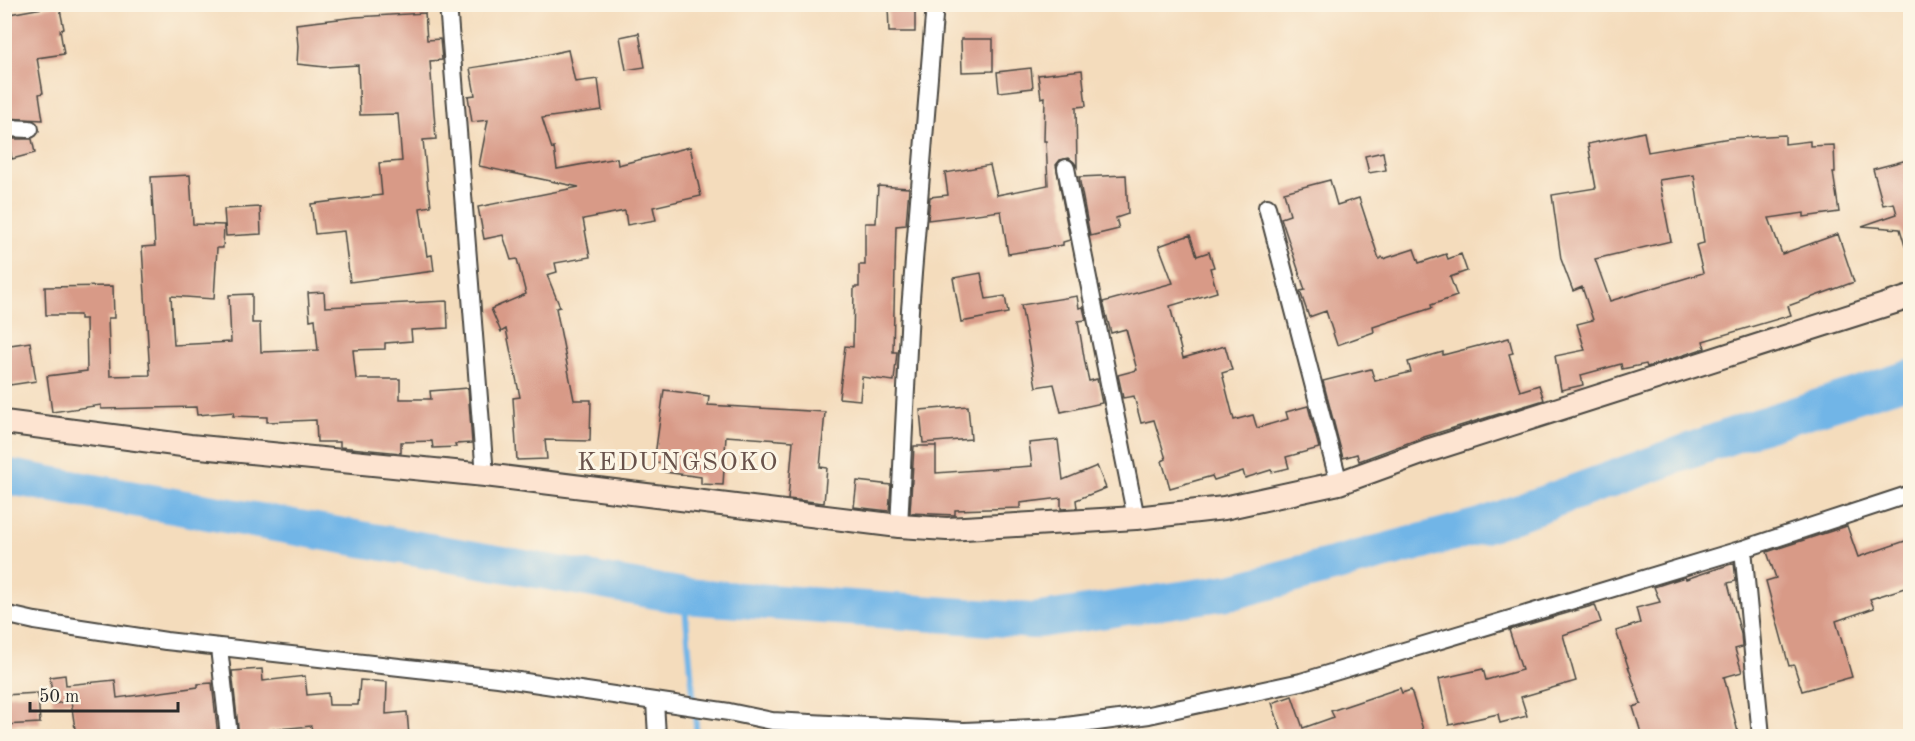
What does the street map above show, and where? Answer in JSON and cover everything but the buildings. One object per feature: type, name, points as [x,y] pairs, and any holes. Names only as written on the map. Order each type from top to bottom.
[{"type":"street","points":[[448,4],[485,475]]},
{"type":"street","points":[[898,526],[910,310],[935,4]]},
{"type":"street","points":[[4,128],[30,129]]},
{"type":"street","points":[[1066,168],[1136,518]]},
{"type":"street","points":[[1267,207],[1339,483]]},
{"type":"street","points":[[4,422],[190,446],[485,475],[898,526],[947,529],[1136,518],[1224,508],[1339,483],[1427,451],[1911,297]]},
{"type":"street","points":[[4,614],[35,621],[219,648],[498,678],[729,712],[774,729],[858,724],[913,729],[999,730],[1059,727],[1149,715],[1281,687],[1365,664],[1743,549],[1911,495]]},
{"type":"street","points":[[1743,549],[1761,736]]},
{"type":"street","points":[[219,648],[229,736]]},
{"type":"street","points":[[657,736],[660,703]]},
{"type":"waterway","points":[[4,476],[684,596],[1033,621],[1235,591],[1484,525],[1756,427],[1910,378]]},
{"type":"waterway","points":[[684,596],[697,736]]},
{"type":"district","name":"KEDUNGSOKO","points":[[678,461]]}]
